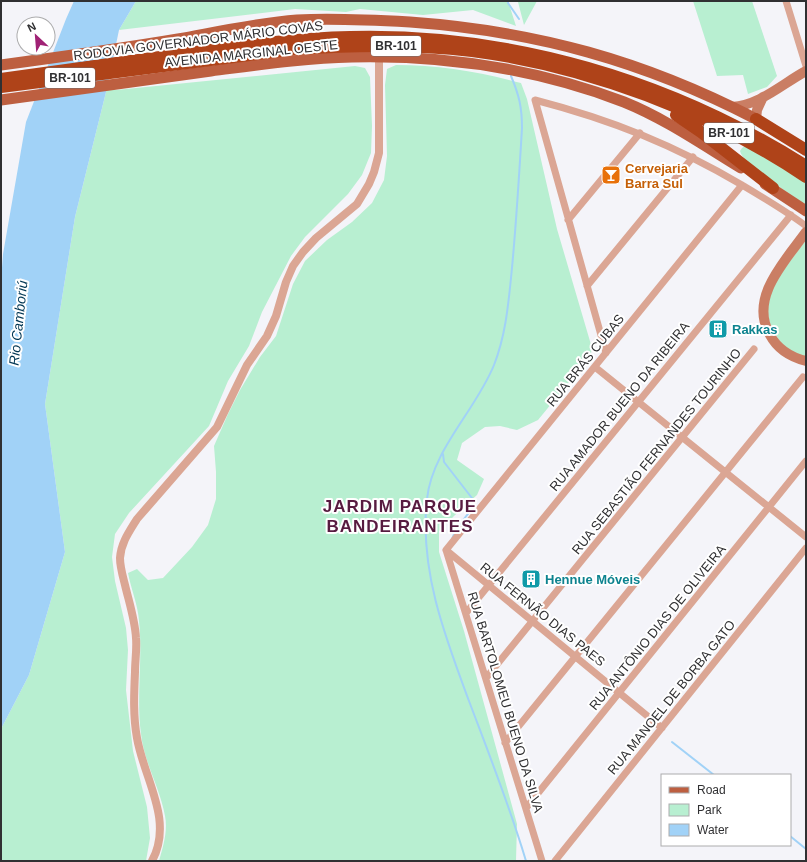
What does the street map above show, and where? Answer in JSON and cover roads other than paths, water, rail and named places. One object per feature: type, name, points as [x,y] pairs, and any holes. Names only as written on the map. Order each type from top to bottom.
[{"type":"highway","name":"RODOVIA GOVERNADOR MÁRIO COVAS","points":[[1,87],[294,40],[349,37],[422,38],[499,47],[562,60],[617,76],[649,87],[689,104],[762,140],[806,166]]},
{"type":"highway","name":"RODOVIA GOVERNADOR MÁRIO COVAS","points":[[1,79],[296,49],[353,46],[412,46],[472,52],[528,61],[578,74],[648,97],[724,130],[806,177]]},
{"type":"highway","points":[[648,97],[689,123],[773,188]]},
{"type":"highway","points":[[756,119],[806,150]]},
{"type":"main road","points":[[1,65],[113,50],[296,20],[370,20],[467,27],[503,32],[564,45],[623,62],[663,76],[700,91],[756,119],[757,110],[763,97]]},
{"type":"main road","name":"AVENIDA MARGINAL OESTE","points":[[1,100],[285,61],[334,58],[379,58],[439,60],[500,68],[567,83],[625,103],[665,122],[773,188],[806,212]]},
{"type":"main road","points":[[732,107],[746,105],[763,97],[806,72]]},
{"type":"main road","points":[[806,232],[772,280],[763,302],[764,322],[768,332],[778,348],[796,358],[806,361]]},
{"type":"street","points":[[786,1],[806,66]]},
{"type":"street","points":[[152,861],[157,853],[161,832],[159,812],[137,739],[134,694],[136,639],[120,560],[122,548],[128,533],[137,520],[216,427],[247,364],[267,336],[276,316],[286,282],[293,266],[316,238],[357,204],[369,184],[379,153],[379,58]]},
{"type":"street","points":[[606,353],[535,100],[590,115],[640,134],[693,157],[742,185],[806,226]]},
{"type":"street","points":[[568,220],[640,134]]},
{"type":"street","points":[[587,286],[693,157]]},
{"type":"street","name":"RUA BRÁS CUBAS","points":[[446,550],[742,185]]},
{"type":"street","name":"RUA AMADOR BUENO DA RIBEIRA","points":[[466,613],[791,215]]},
{"type":"street","name":"RUA SEBASTIÃO FERNANDES TOURINHO","points":[[486,678],[754,349]]},
{"type":"street","points":[[595,367],[806,537]]},
{"type":"street","points":[[506,743],[803,377]]},
{"type":"street","name":"RUA ANTÔNIO DIAS DE OLIVEIRA","points":[[526,808],[806,461]]},
{"type":"street","name":"RUA MANOEL DE BORBA GATO","points":[[555,861],[806,548]]},
{"type":"street","name":"RUA FERNÃO DIAS PAES","points":[[446,550],[662,728]]},
{"type":"street","name":"RUA BARTOLOMEU BUENO DA SILVA","points":[[446,550],[542,861]]},
{"type":"water","name":"Rio Camboriú","points":[[74,1],[136,1],[119,30],[107,88],[75,217],[45,404],[65,552],[29,675],[1,729],[1,281],[3,254],[26,122],[52,56],[56,56],[56,45]]},
{"type":"waterway","points":[[508,1],[519,19]]},
{"type":"waterway","points":[[511,76],[520,101],[522,128],[519,185],[506,322],[498,354],[486,382],[437,464],[427,499],[426,525],[430,577],[443,627],[506,801],[526,861]]},
{"type":"waterway","points":[[443,454],[444,462],[475,502],[475,505],[456,529],[452,539]]},
{"type":"waterway","points":[[672,742],[713,774]]},
{"type":"waterway","points":[[791,837],[806,849]]},
{"type":"place","name":"Cervejaria Barra Sul","points":[[611,175]]},
{"type":"place","name":"Rakkas","points":[[718,329]]},
{"type":"place","name":"Hennue Móveis","points":[[531,579]]},
{"type":"district","name":"JARDIM PARQUE BANDEIRANTES","points":[[400,516]]}]
